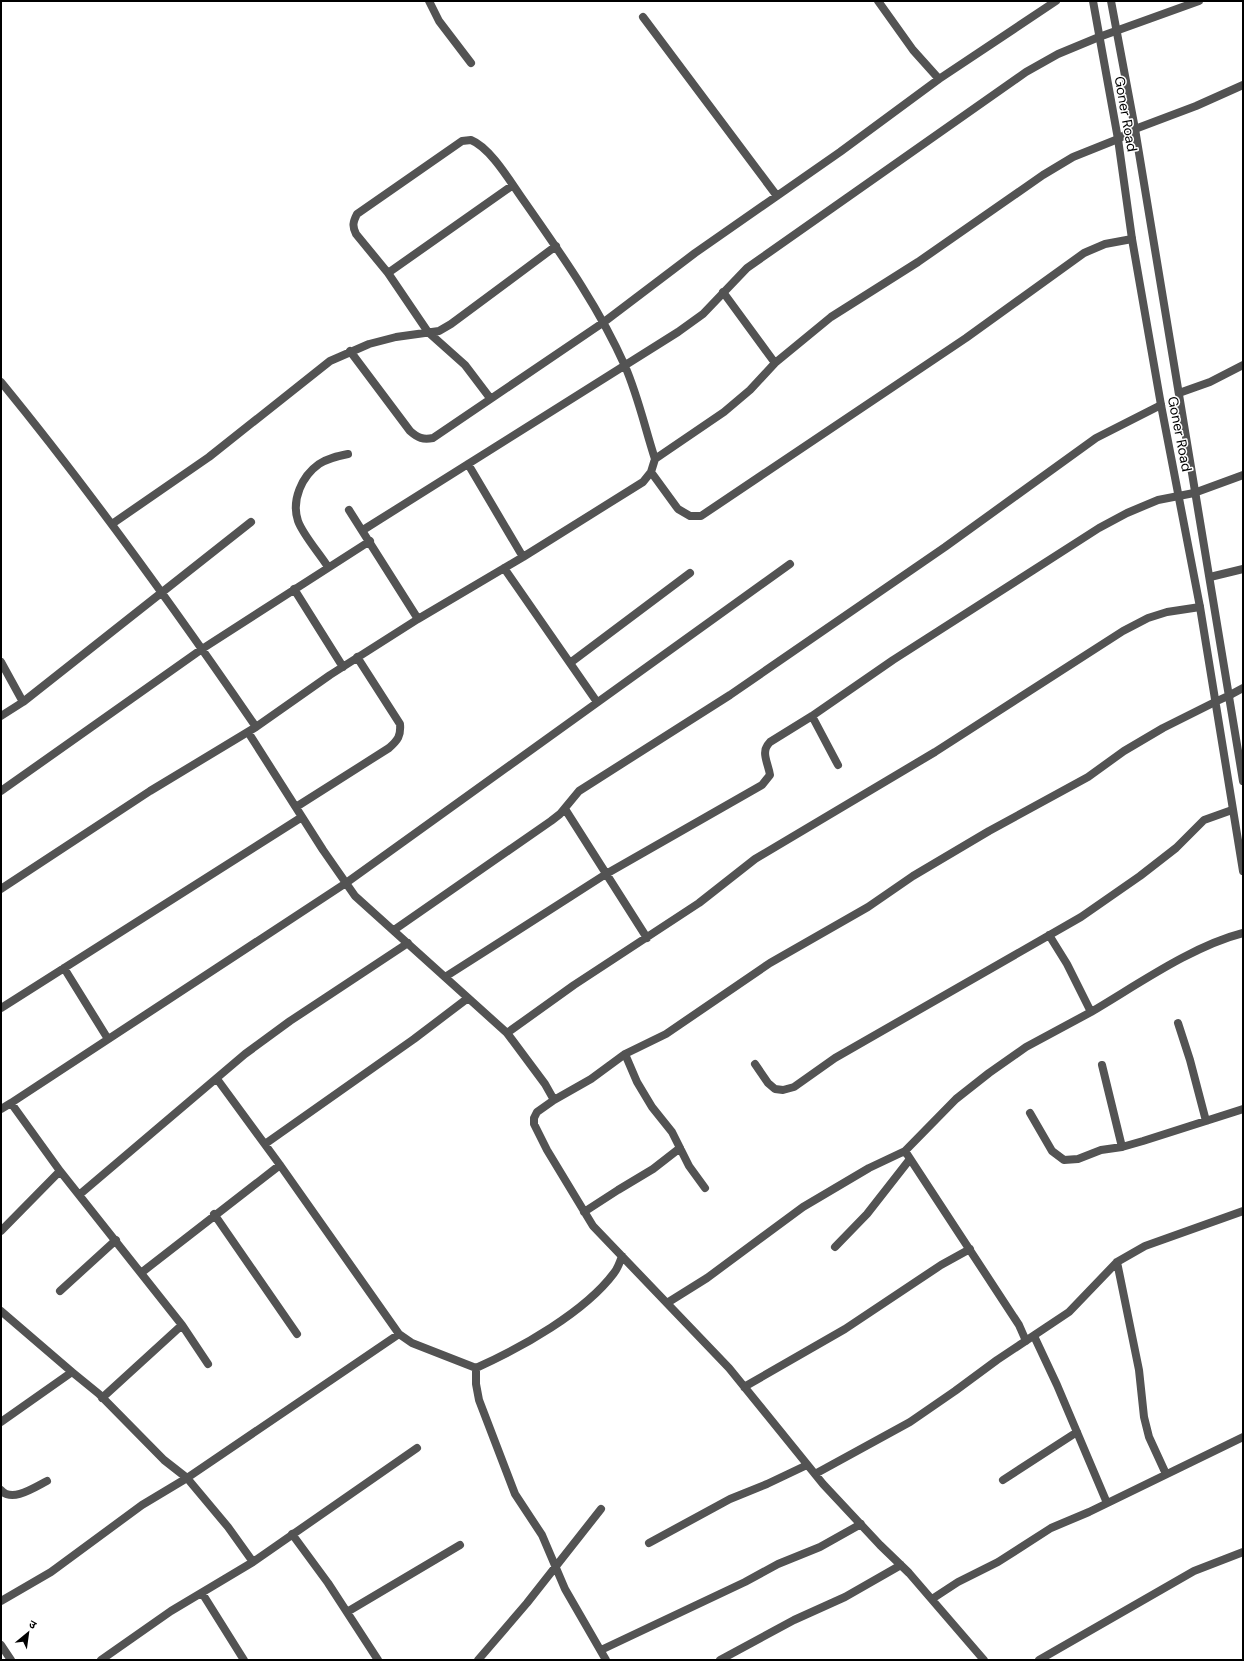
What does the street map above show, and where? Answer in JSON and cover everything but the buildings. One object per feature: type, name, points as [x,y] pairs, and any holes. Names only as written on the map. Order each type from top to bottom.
[{"type":"street","points":[[429,1],[439,21],[471,63]]},
{"type":"street","points":[[878,1],[913,50],[939,79]]},
{"type":"street","points":[[350,351],[410,431],[418,438],[425,440],[433,438],[604,322],[695,252],[840,152],[939,79],[1056,1]]},
{"type":"street","name":"Goner Road","points":[[1093,1],[1118,140],[1132,239],[1161,405],[1200,607],[1243,871]]},
{"type":"street","name":"Goner Road","points":[[1111,1],[1135,129],[1194,492],[1230,695],[1243,781]]},
{"type":"street","points":[[363,530],[625,366],[696,318],[747,268],[1026,72],[1058,54],[1099,37],[1199,1]]},
{"type":"street","points":[[643,16],[777,196]]},
{"type":"street","points":[[655,459],[724,412],[750,390],[775,363],[831,317],[943,245],[1044,175],[1073,157],[1118,140],[1135,129],[1196,106],[1243,85]]},
{"type":"street","points":[[1,889],[150,791],[256,727],[357,657],[523,557],[643,482],[651,472],[655,459],[631,380],[604,322],[556,246],[513,185],[478,143],[471,140],[462,141],[357,214],[353,228],[356,234],[388,273],[428,332],[465,365],[490,398]]},
{"type":"street","points":[[388,273],[513,185]]},
{"type":"street","points":[[651,472],[678,509],[690,516],[700,516],[960,342],[1084,253],[1105,244],[1132,239]]},
{"type":"street","points":[[112,524],[208,457],[330,361],[350,351],[396,337],[439,330],[451,324],[556,246]]},
{"type":"street","points":[[723,292],[775,363]]},
{"type":"street","points":[[1179,393],[1210,382],[1243,365]]},
{"type":"street","points":[[1,382],[48,438],[163,592],[256,727]]},
{"type":"street","points":[[394,930],[551,821],[565,809],[579,791],[736,690],[945,547],[1096,438],[1161,405]]},
{"type":"street","points":[[328,567],[299,522],[296,511],[297,496],[305,477],[319,464],[329,458],[348,454]]},
{"type":"street","points":[[468,464],[523,557]]},
{"type":"street","points":[[445,977],[606,874],[762,785],[770,775],[764,754],[766,746],[893,660],[1099,528],[1127,513],[1158,500],[1194,492],[1243,475]]},
{"type":"street","points":[[349,510],[418,619]]},
{"type":"street","points":[[1,716],[23,702],[251,522]]},
{"type":"street","points":[[1,791],[202,649],[370,541]]},
{"type":"street","points":[[1,1109],[346,883],[790,564]]},
{"type":"street","points":[[504,568],[597,702]]},
{"type":"street","points":[[1210,577],[1243,569]]},
{"type":"street","points":[[570,663],[690,573]]},
{"type":"street","points":[[294,589],[343,667]]},
{"type":"street","points":[[507,1033],[574,985],[699,903],[755,859],[936,752],[1123,631],[1148,618],[1167,612],[1200,607]]},
{"type":"street","points":[[296,807],[389,748],[398,740],[401,733],[400,724],[357,657]]},
{"type":"street","points":[[1,662],[23,702]]},
{"type":"street","points":[[984,1660],[932,1599],[807,1465],[729,1368],[593,1226],[534,1124],[534,1118],[537,1112],[554,1100],[592,1079],[625,1054],[666,1034],[770,963],[868,907],[914,876],[989,831],[1088,778],[1124,751],[1163,728],[1243,688]]},
{"type":"street","points":[[812,716],[838,765]]},
{"type":"street","points":[[248,732],[302,817],[355,896],[507,1033],[541,1078],[554,1100]]},
{"type":"street","points":[[565,809],[647,938]]},
{"type":"street","points":[[755,1064],[768,1083],[775,1089],[783,1090],[794,1087],[835,1058],[1081,917],[1140,876],[1176,848],[1204,820],[1232,810]]},
{"type":"street","points":[[1,1008],[302,817]]},
{"type":"street","points":[[667,1302],[708,1278],[803,1207],[869,1168],[905,1151],[956,1099],[1026,1047],[1091,1012],[1161,970],[1209,945],[1243,933]]},
{"type":"street","points":[[1049,935],[1067,964],[1091,1012]]},
{"type":"street","points":[[79,1195],[245,1054],[290,1021],[408,943]]},
{"type":"street","points":[[64,968],[108,1039]]},
{"type":"street","points":[[265,1144],[414,1039],[468,998]]},
{"type":"street","points":[[1178,1023],[1190,1060],[1196,1090],[1206,1121]]},
{"type":"street","points":[[625,1054],[637,1082],[652,1107],[672,1132],[689,1166],[705,1188]]},
{"type":"street","points":[[1102,1065],[1122,1147]]},
{"type":"street","points":[[217,1079],[280,1165],[399,1334],[412,1343],[476,1368],[529,1341],[574,1312],[600,1289],[616,1272],[622,1256]]},
{"type":"street","points":[[11,1103],[60,1171],[182,1325],[208,1364]]},
{"type":"street","points":[[1030,1113],[1052,1151],[1064,1160],[1078,1159],[1101,1150],[1122,1147],[1243,1108]]},
{"type":"street","points":[[584,1212],[653,1169],[680,1148]]},
{"type":"street","points":[[905,1151],[1019,1325],[1026,1341]]},
{"type":"street","points":[[835,1247],[867,1214],[910,1160]]},
{"type":"street","points":[[141,1273],[214,1214],[280,1165]]},
{"type":"street","points":[[1,1231],[60,1171]]},
{"type":"street","points":[[815,1474],[910,1422],[1069,1312],[1117,1262],[1145,1246],[1243,1211]]},
{"type":"street","points":[[214,1214],[297,1334]]},
{"type":"street","points":[[60,1291],[116,1240]]},
{"type":"street","points":[[744,1387],[845,1329],[940,1265],[970,1249]]},
{"type":"street","points":[[1117,1262],[1139,1370],[1144,1416],[1149,1437],[1166,1474]]},
{"type":"street","points":[[1,1311],[102,1398],[158,1454],[187,1478],[228,1527],[253,1562]]},
{"type":"street","points":[[102,1398],[182,1325]]},
{"type":"street","points":[[1,1602],[51,1572],[142,1505],[187,1478],[399,1334]]},
{"type":"street","points":[[1034,1336],[1107,1503]]},
{"type":"street","points":[[476,1368],[476,1384],[479,1400],[515,1494],[542,1535],[565,1589],[606,1660]]},
{"type":"street","points":[[1,1422],[72,1372]]},
{"type":"street","points":[[1003,1480],[1077,1432]]},
{"type":"street","points":[[932,1599],[958,1582],[998,1562],[1051,1528],[1107,1503],[1243,1437]]},
{"type":"street","points":[[101,1660],[171,1611],[253,1562],[417,1448]]},
{"type":"street","points":[[649,1544],[730,1499],[767,1484],[807,1465]]},
{"type":"street","points":[[1,1490],[11,1495],[19,1494],[47,1482]]},
{"type":"street","points":[[478,1660],[527,1603],[601,1509]]},
{"type":"street","points":[[601,1650],[745,1582],[778,1564],[820,1547],[861,1524]]},
{"type":"street","points":[[292,1534],[347,1612],[378,1660]]},
{"type":"street","points":[[347,1612],[460,1545]]},
{"type":"street","points":[[1039,1660],[1194,1571],[1243,1552]]},
{"type":"street","points":[[720,1660],[794,1620],[845,1597],[901,1565]]},
{"type":"street","points":[[202,1593],[244,1660]]},
{"type":"street","points":[[1,1644],[11,1660]]}]
